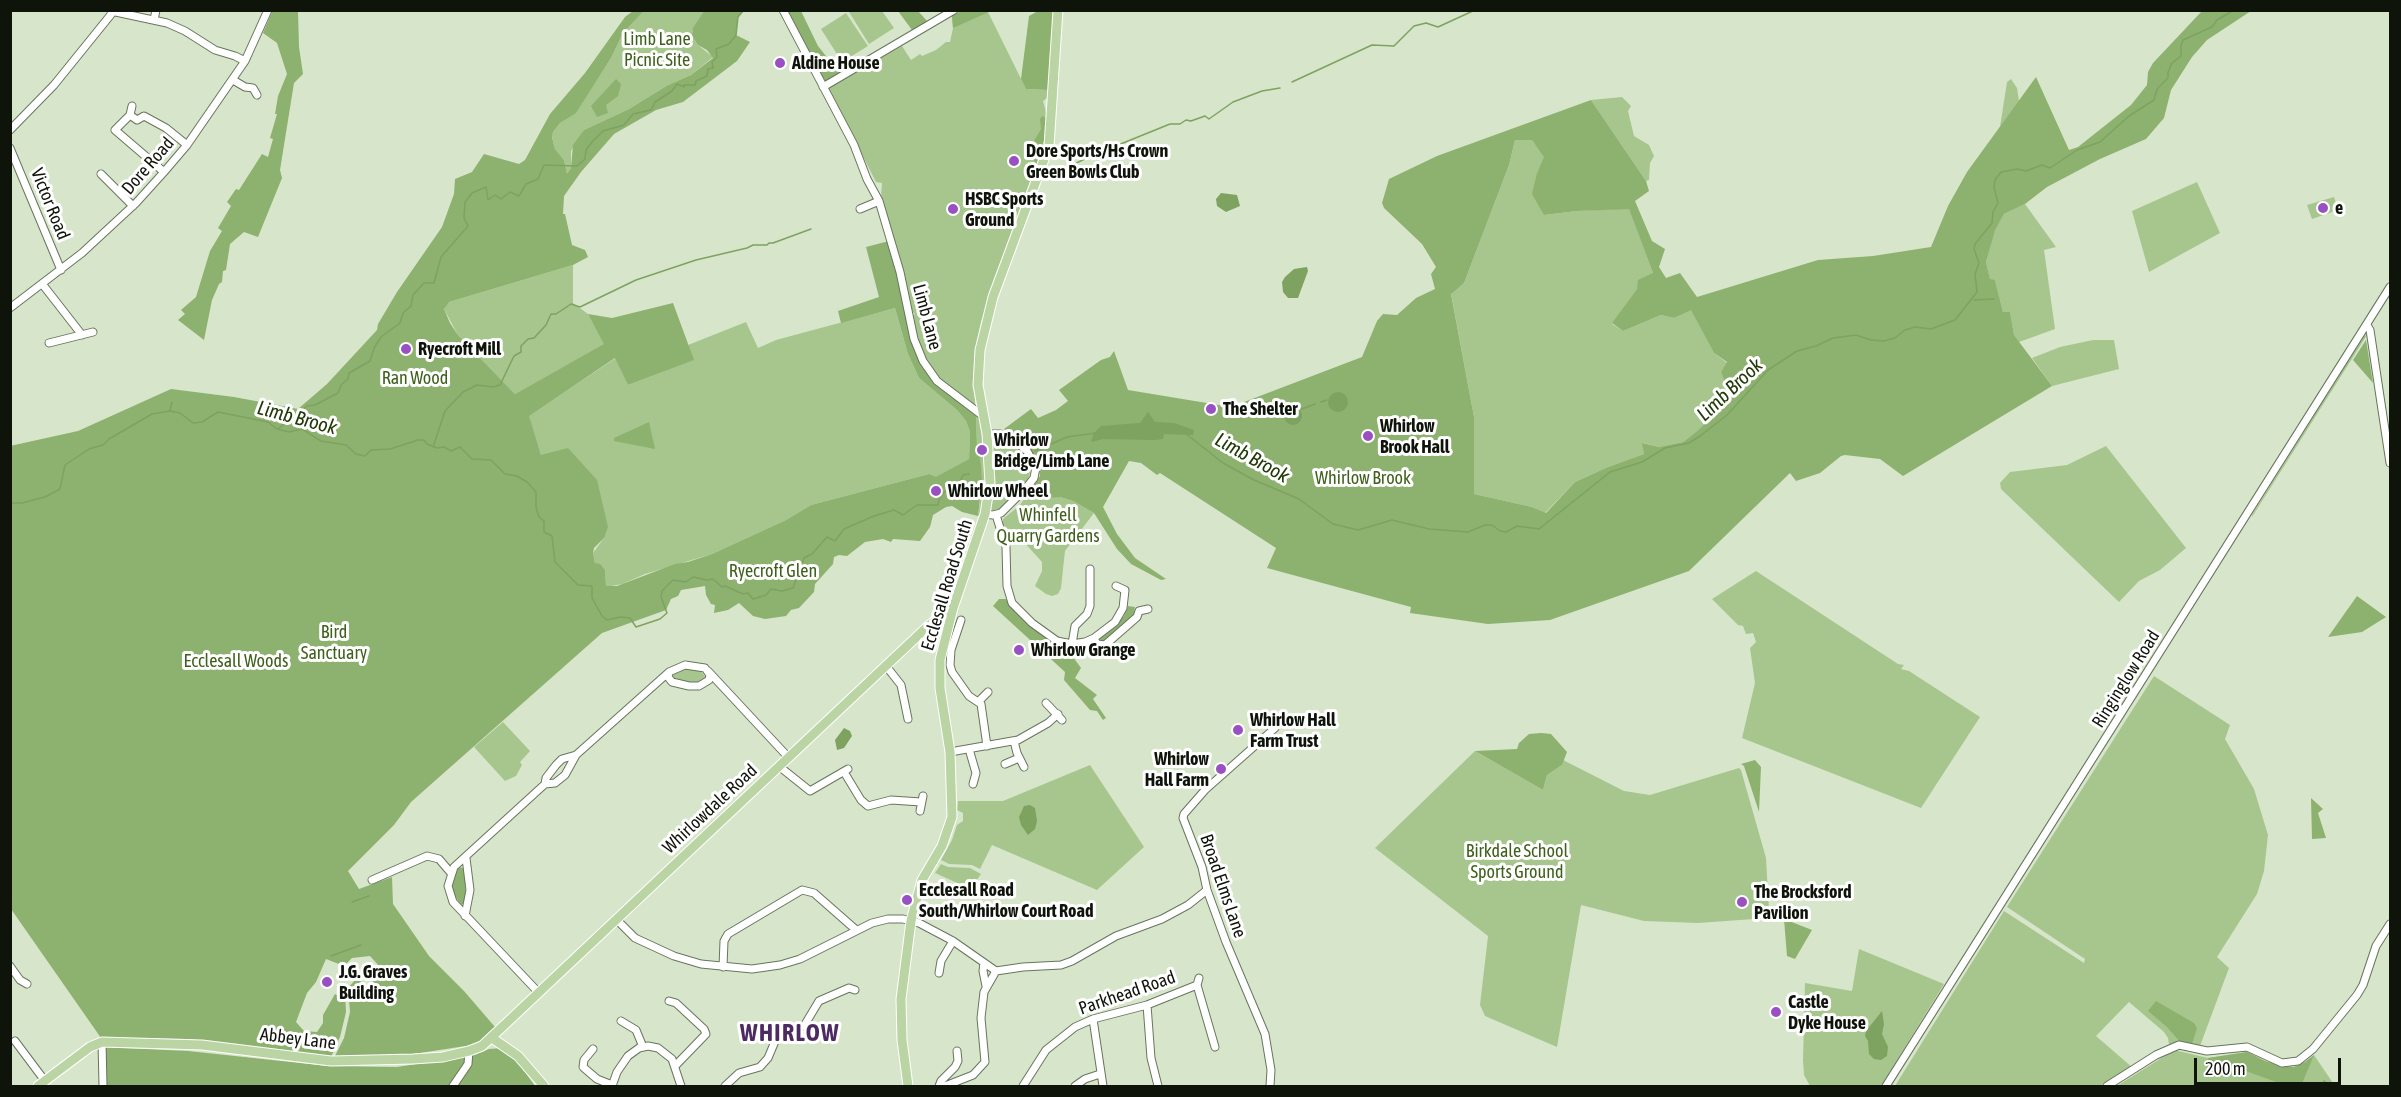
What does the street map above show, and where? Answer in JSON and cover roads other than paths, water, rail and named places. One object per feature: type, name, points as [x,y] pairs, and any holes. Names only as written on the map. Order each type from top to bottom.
[{"type":"main road","name":"Ecclesall Road South","points":[[908,1086],[902,1040],[902,999],[911,921],[922,880],[942,846],[952,818],[950,752],[939,672],[953,608],[985,514],[990,483],[987,434],[979,394],[978,368],[988,316],[1023,213],[1045,158],[1050,138],[1058,10]]},
{"type":"main road","name":"Whirlowdale Road","points":[[492,1038],[886,666],[941,615],[953,608]]},
{"type":"main road","name":"Abbey Lane","points":[[102,1042],[202,1045],[332,1061],[413,1059],[469,1052],[492,1038]]},
{"type":"main road","points":[[492,1038],[518,1056],[544,1086]]},
{"type":"main road","points":[[41,1084],[90,1047],[102,1042]]},
{"type":"street","points":[[154,20],[156,10]]},
{"type":"street","name":"Dore Road","points":[[10,308],[62,270],[133,206],[164,172],[187,145],[233,80],[245,61],[268,10]]},
{"type":"street","name":"Limb Lane","points":[[783,10],[854,145],[879,201],[900,272],[914,339],[922,361],[937,381],[983,416]]},
{"type":"street","points":[[823,87],[954,10]]},
{"type":"street","points":[[10,130],[54,85],[111,11],[173,26],[215,50],[245,61]]},
{"type":"street","points":[[233,80],[258,91]]},
{"type":"street","points":[[132,106],[130,115],[115,130],[164,172]]},
{"type":"street","points":[[130,115],[137,120],[144,116],[166,128],[187,145]]},
{"type":"street","name":"Victor Road","points":[[10,148],[62,270]]},
{"type":"street","points":[[101,174],[133,206]]},
{"type":"street","points":[[860,209],[879,201]]},
{"type":"street","points":[[42,285],[82,335]]},
{"type":"street","name":"Ringinglow Road","points":[[1886,1086],[2391,287]]},
{"type":"street","points":[[2367,325],[2370,330],[2391,463]]},
{"type":"street","points":[[49,344],[93,332]]},
{"type":"street","name":"Ecclesall Road South","points":[[985,514],[996,515],[1027,487],[1034,478],[1036,467],[1027,451],[1011,437],[987,434]]},
{"type":"street","points":[[996,515],[1006,547],[1007,586],[1012,603],[1057,641],[1072,644],[1094,638],[1119,617],[1123,608],[1125,590],[1116,586]]},
{"type":"street","points":[[1072,644],[1075,626],[1090,606],[1090,569]]},
{"type":"street","points":[[1094,638],[1097,644],[1105,645],[1137,617],[1139,611],[1148,609]]},
{"type":"street","points":[[963,624],[951,650],[950,665],[952,672],[969,696],[979,701]]},
{"type":"street","points":[[545,784],[555,783],[565,775],[576,755],[657,681],[685,664],[696,665],[708,671],[789,758]]},
{"type":"street","points":[[886,666],[901,685],[901,711],[908,718]]},
{"type":"street","points":[[705,683],[710,675],[708,671]]},
{"type":"street","points":[[669,672],[668,677],[672,682]]},
{"type":"street","points":[[657,681],[689,686],[705,683],[719,684]]},
{"type":"street","points":[[979,701],[988,692]]},
{"type":"street","points":[[979,701],[987,746]]},
{"type":"street","points":[[950,752],[1014,741],[1060,717],[1046,703]]},
{"type":"street","name":"Broad Elms Lane","points":[[1270,1086],[1271,1070],[1265,1034],[1234,964],[1207,890],[1202,867],[1187,831],[1184,814],[1205,790],[1275,728]]},
{"type":"street","points":[[1014,741],[1024,767]]},
{"type":"street","points":[[969,749],[976,773],[974,784]]},
{"type":"street","points":[[539,993],[465,916],[451,898],[448,886],[454,867],[545,784],[546,778],[562,759],[576,755]]},
{"type":"street","points":[[1005,764],[1019,758]]},
{"type":"street","points":[[780,767],[810,791],[846,771],[861,800],[872,810],[891,800],[922,799],[920,811]]},
{"type":"street","points":[[372,880],[428,856],[439,859],[451,873]]},
{"type":"street","points":[[465,916],[470,890],[466,858]]},
{"type":"street","points":[[723,967],[724,941],[728,934],[802,890],[814,893],[855,930]]},
{"type":"street","points":[[617,920],[634,938],[649,946],[700,964],[752,969],[792,962],[855,930],[881,920],[895,918],[911,921],[953,941],[996,971],[1061,965],[1072,961],[1116,936],[1162,919],[1188,905],[1207,890]]},
{"type":"street","points":[[2107,1086],[2156,1055],[2179,1045],[2207,1051],[2247,1047],[2282,1063],[2298,1061],[2313,1049],[2357,995],[2363,985],[2380,936],[2391,924]]},
{"type":"street","points":[[939,973],[938,959],[953,941]]},
{"type":"street","points":[[945,1086],[964,1083],[985,1062],[981,1018],[986,986],[984,963]]},
{"type":"street","points":[[10,966],[20,980],[27,984]]},
{"type":"street","points":[[986,986],[996,971]]},
{"type":"street","name":"Parkhead Road","points":[[1023,1086],[1046,1050],[1065,1033],[1093,1019],[1148,1005],[1198,982],[1215,1047]]},
{"type":"street","points":[[725,1086],[742,1071],[760,1067],[768,1058],[776,1039],[785,1032],[804,1026],[819,1001],[849,988],[855,990]]},
{"type":"street","points":[[669,1001],[676,1003],[704,1029],[706,1034],[675,1066]]},
{"type":"street","points":[[1148,1005],[1151,1058],[1158,1086]]},
{"type":"street","points":[[1093,1019],[1103,1086]]},
{"type":"street","points":[[621,1021],[636,1030],[643,1047]]},
{"type":"street","points":[[102,1042],[103,1086]]},
{"type":"street","points":[[10,1052],[17,1043],[41,1084]]},
{"type":"street","points":[[593,1049],[584,1060],[583,1067],[597,1079],[612,1086],[617,1072],[628,1056],[643,1047],[658,1047],[669,1055],[681,1086]]},
{"type":"street","points":[[939,1086],[955,1067],[958,1061],[957,1051]]},
{"type":"street","points":[[453,1086],[468,1064],[469,1052]]},
{"type":"street","points":[[1075,1086],[1080,1081],[1100,1074]]},
{"type":"waterway","points":[[279,428],[307,406],[315,405],[338,393],[341,385],[348,379],[349,373],[370,361],[381,337],[400,323],[403,313],[411,306],[413,295],[424,283],[434,283],[441,257],[468,226],[464,218],[465,202],[472,193],[486,187],[488,200],[495,195],[501,199],[510,192],[519,196],[526,184],[538,179],[544,165],[577,166],[585,159],[586,150],[591,143],[603,131],[624,125],[633,114],[651,110],[655,102],[672,91],[677,84],[684,87],[684,85],[695,85],[696,81],[707,76],[708,69],[713,68],[712,62],[717,57],[716,49],[729,44],[736,35],[738,17],[744,10]]},
{"type":"waterway","points":[[1292,82],[1372,45],[1394,46],[1414,26],[1426,23],[1438,27],[1475,10]]},
{"type":"waterway","name":"Limb Brook","points":[[1185,433],[1223,463],[1254,480],[1299,499],[1333,524],[1358,530],[1392,520],[1429,529],[1468,532],[1485,525],[1492,525],[1506,532],[1517,526],[1539,529],[1610,472],[1642,462],[1665,448],[1689,443],[1700,436],[1727,415],[1768,370],[1797,351],[1833,338],[1856,335],[1884,341],[1915,327],[1931,329],[1955,320],[1977,292],[1975,274],[1979,263],[1974,249],[1975,244],[1992,223],[1993,212],[1998,203],[1994,187],[1995,180],[2001,172],[2017,169],[2026,171],[2042,165],[2050,168],[2077,150],[2100,142],[2129,116],[2154,100],[2157,89],[2168,78],[2172,63],[2181,56],[2183,40],[2212,27],[2217,20],[2234,10]]},
{"type":"waterway","points":[[1043,179],[1091,156],[1170,124],[1180,124],[1186,120],[1191,121],[1205,116],[1209,119],[1233,102],[1262,91],[1280,88]]},
{"type":"waterway","points":[[433,447],[445,411],[463,392],[477,385],[493,387],[500,385],[514,356],[521,352],[521,346],[528,339],[534,338],[546,325],[551,314],[556,314],[571,304],[580,307],[636,280],[696,260],[753,245],[767,245],[811,229]]},
{"type":"waterway","points":[[1974,300],[1994,299]]},
{"type":"waterway","points":[[1321,402],[1327,400]]},
{"type":"waterway","points":[[170,410],[172,402]]},
{"type":"waterway","points":[[1299,410],[1315,404]]},
{"type":"waterway","name":"Limb Brook","points":[[10,503],[22,503],[45,497],[60,489],[65,465],[89,449],[103,445],[109,439],[152,414],[170,411],[180,413],[193,423],[202,422],[218,412],[268,422],[277,429],[289,432],[302,429],[321,441],[346,445],[356,454],[365,456],[371,450],[390,449],[418,440],[424,440],[427,444],[437,448],[444,447],[451,451],[460,447],[472,459],[491,460],[505,474],[517,476],[527,482],[536,492],[536,507],[539,517],[544,521],[544,532],[552,536],[555,562],[578,585],[592,586],[592,598],[602,616],[607,620],[620,617],[630,618],[636,627],[660,619],[667,613],[661,597],[662,591],[673,580],[686,582],[693,577],[713,579],[722,587],[725,586],[743,594],[748,593],[753,599],[766,595],[771,589],[782,591],[793,588],[804,558],[812,554],[827,537],[835,541],[844,529],[894,510],[903,515],[917,505],[938,505],[944,492],[959,484],[963,475],[969,474]]},
{"type":"waterway","name":"Limb Brook","points":[[1035,451],[1067,437],[1096,433]]},
{"type":"waterway","points":[[352,902],[369,896]]},
{"type":"waterway","points":[[331,956],[361,945]]},
{"type":"waterway","points":[[2324,1081],[2329,1086]]},
{"type":"place","name":"Aldine House","points":[[780,63]]},
{"type":"place","name":"Dore Sports/Hs Crown Green Bowls Club","points":[[1014,161]]},
{"type":"place","name":"e","points":[[2323,208]]},
{"type":"place","name":"HSBC Sports Ground","points":[[953,209]]},
{"type":"place","name":"Ryecroft Mill","points":[[406,349]]},
{"type":"place","name":"The Shelter","points":[[1211,409]]},
{"type":"place","name":"Whirlow Brook Hall","points":[[1368,436]]},
{"type":"place","name":"Whirlow Bridge/Limb Lane","points":[[982,450]]},
{"type":"place","name":"Whirlow Wheel","points":[[936,491]]},
{"type":"place","name":"Whirlow Grange","points":[[1019,650]]},
{"type":"place","name":"Whirlow Hall Farm Trust","points":[[1238,730]]},
{"type":"place","name":"Whirlow Hall Farm","points":[[1221,769]]},
{"type":"place","name":"Ecclesall Road South/Whirlow Court Road","points":[[907,900]]},
{"type":"place","name":"The Brocksford Pavilion","points":[[1742,902]]},
{"type":"place","name":"J.G. Graves Building","points":[[327,982]]},
{"type":"place","name":"Castle Dyke House","points":[[1776,1012]]},
{"type":"district","name":"WHIRLOW","points":[[790,1033]]},
{"type":"park label","name":"Limb Lane Picnic Site","points":[[657,49]]},
{"type":"park label","name":"Ran Wood","points":[[415,378]]},
{"type":"park label","name":"Whirlow Brook","points":[[1363,478]]},
{"type":"park label","name":"Whinfell Quarry Gardens","points":[[1048,525]]},
{"type":"park label","name":"Ryecroft Glen","points":[[773,571]]},
{"type":"park label","name":"Bird Sanctuary","points":[[334,642]]},
{"type":"park label","name":"Ecclesall Woods","points":[[236,661]]},
{"type":"park label","name":"Birkdale School Sports Ground","points":[[1517,861]]}]
